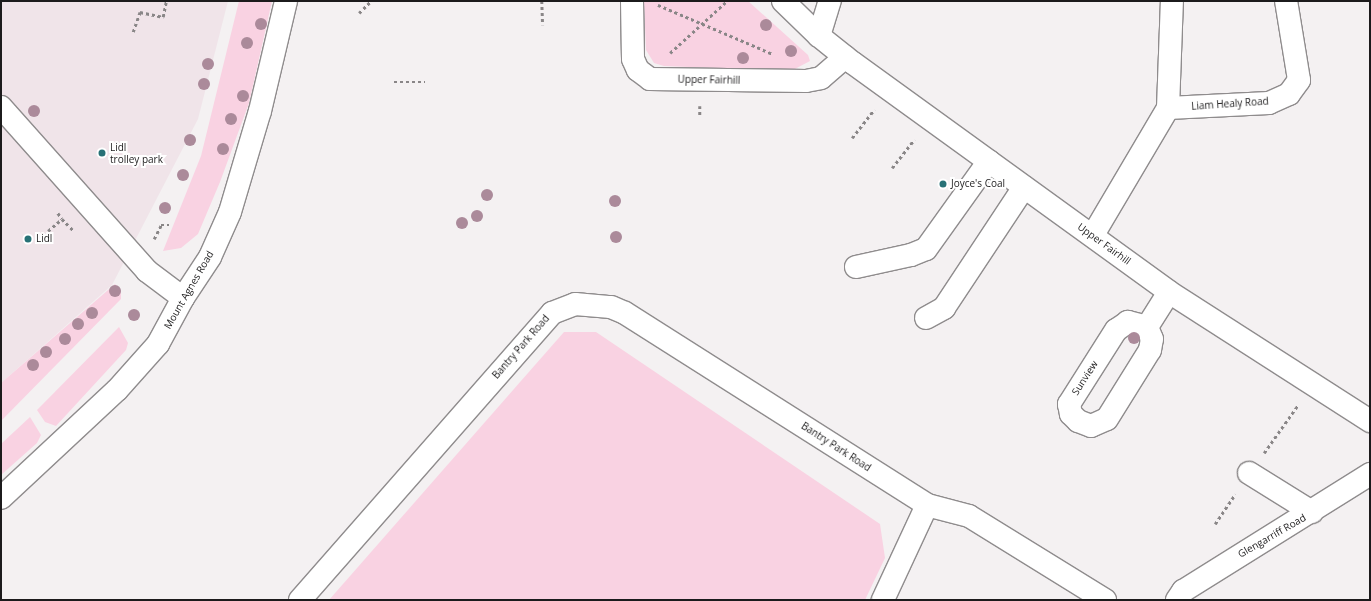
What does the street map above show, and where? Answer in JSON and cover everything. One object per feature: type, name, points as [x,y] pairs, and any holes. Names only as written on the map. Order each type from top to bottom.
[{"type":"street","name":"Mount Agnes Road","points":[[1,498],[117,390],[158,344],[183,298],[210,257],[230,212],[260,111],[286,1]]},
{"type":"street","points":[[632,1],[633,59],[644,76]]},
{"type":"street","name":"Upper Fairhill","points":[[783,1],[819,36],[845,57],[1024,187],[1093,235],[1169,292],[1370,421]]},
{"type":"street","points":[[819,36],[830,1]]},
{"type":"street","points":[[1093,235],[1168,108],[1172,1]]},
{"type":"street","name":"Liam Healy Road","points":[[1168,108],[1269,104],[1289,94],[1299,80],[1286,1]]},
{"type":"street","name":"Upper Fairhill","points":[[644,76],[650,79],[806,81],[821,78],[845,57]]},
{"type":"street","points":[[1,107],[147,271],[183,298]]},
{"type":"street","points":[[856,268],[910,255],[926,249],[989,161]]},
{"type":"street","points":[[926,318],[944,308],[1024,187]]},
{"type":"street","points":[[1147,327],[1169,292]]},
{"type":"street","name":"Bantry Park Road","points":[[300,600],[552,313],[575,304],[611,307],[625,313],[927,505],[969,516],[1105,600]]},
{"type":"street","name":"Sunview","points":[[1128,322],[1147,327],[1152,339],[1150,350],[1107,419],[1091,426],[1078,421],[1071,414],[1069,404],[1116,330],[1128,322]]},
{"type":"street","points":[[1249,473],[1312,512]]},
{"type":"street","name":"Glengarriff Road","points":[[1177,600],[1190,587],[1312,512],[1370,474]]},
{"type":"street","points":[[883,600],[927,505]]},
{"type":"path","points":[[134,32],[140,12],[163,17],[166,1]]},
{"type":"path","points":[[360,13],[371,1]]},
{"type":"path","points":[[542,1],[543,25]]},
{"type":"path","points":[[644,76],[703,25],[727,1]]},
{"type":"path","points":[[655,4],[780,56]]},
{"type":"path","points":[[394,82],[424,82]]},
{"type":"path","points":[[852,138],[876,108]]},
{"type":"path","points":[[892,168],[916,137]]},
{"type":"path","points":[[1286,422],[1296,408]]},
{"type":"shaded area","points":[[1,1],[228,1],[198,119],[112,285],[1,383]]},
{"type":"shaded area","points":[[239,1],[272,1],[249,103],[220,182],[198,234],[181,248],[163,251],[201,156]]},
{"type":"shaded area","points":[[644,1],[748,1],[808,55],[810,61],[791,71],[664,66],[654,63],[646,50]]},
{"type":"shaded area","points":[[115,284],[121,291],[121,299],[1,421],[1,383]]},
{"type":"shaded area","points":[[119,327],[128,343],[126,350],[56,426],[45,422],[37,410]]},
{"type":"shaded area","points":[[564,332],[596,332],[880,524],[885,558],[865,600],[329,600]]},
{"type":"shaded area","points":[[30,417],[41,435],[37,443],[1,475],[1,444]]},
{"type":"place","name":"Lidl trolley park","points":[[102,153]]},
{"type":"place","name":"Joyce's Coal","points":[[943,184]]},
{"type":"place","name":"Lidl","points":[[28,239]]}]
